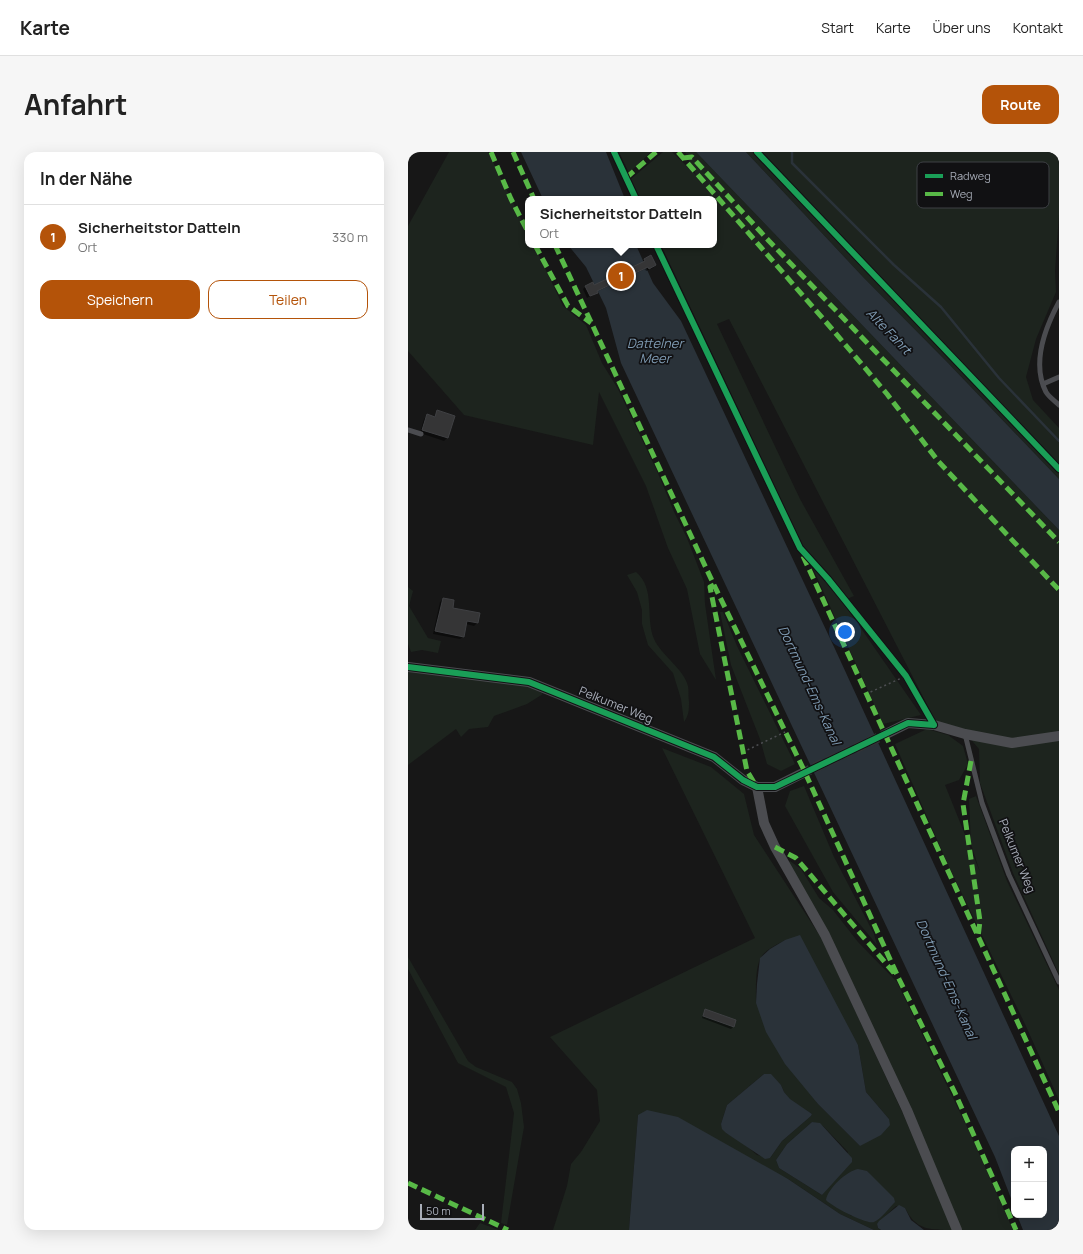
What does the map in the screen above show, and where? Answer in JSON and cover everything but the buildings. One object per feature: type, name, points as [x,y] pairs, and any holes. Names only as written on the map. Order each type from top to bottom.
[{"type":"street","name":"Pelkumer Weg","points":[[408,667],[529,682],[714,757],[743,780],[757,787]]},
{"type":"street","points":[[888,733],[908,723],[934,725],[965,734],[1012,743],[1059,736]]},
{"type":"street","points":[[801,774],[775,787],[757,787],[767,829],[775,847],[825,935],[907,1110],[957,1230]]},
{"type":"lane","points":[[1059,302],[1048,323],[1042,342],[1041,367],[1043,384],[1047,393],[1059,405]]},
{"type":"lane","points":[[1043,384],[1059,377]]},
{"type":"lane","points":[[408,430],[421,434]]},
{"type":"lane","name":"Pelkumer Weg","points":[[965,734],[982,802],[1006,868],[1059,982]]},
{"type":"path","points":[[866,694],[906,676]]},
{"type":"path","points":[[743,752],[785,732]]},
{"type":"shaded area","points":[[449,152],[488,152],[525,227],[525,248],[535,248],[563,306],[586,325],[602,363],[618,389],[687,538],[704,582],[705,604],[716,680],[700,654],[687,589],[668,548],[646,486],[599,392],[593,445],[464,415],[408,351],[408,226]]},
{"type":"shaded area","points":[[619,152],[651,152],[629,173]]},
{"type":"shaded area","points":[[663,152],[672,152],[696,175],[685,152],[696,152],[1059,530],[1059,974],[1013,873],[980,783],[979,749],[963,730],[936,722],[729,319],[717,324],[800,499],[854,596],[842,601],[921,715],[883,724],[801,542],[662,248],[717,248],[717,196],[639,196],[631,179]]},
{"type":"shaded area","points":[[746,152],[1059,152],[1059,215],[1055,271],[1056,292],[1036,339],[1026,377],[1033,400],[1059,428],[1059,479],[948,363],[863,277]]},
{"type":"shaded area","points":[[636,572],[646,587],[651,631],[654,639],[657,645],[682,674],[688,686],[689,710],[684,722],[681,699],[673,673],[648,645],[642,624],[642,610],[637,592],[627,575]]},
{"type":"shaded area","points":[[408,587],[413,591],[409,606],[428,638],[441,641],[438,653],[422,650],[411,652],[408,644]]},
{"type":"shaded area","points":[[720,612],[723,612],[737,646],[795,764],[781,771],[767,764],[760,739],[731,665]]},
{"type":"shaded area","points":[[408,671],[526,684],[543,694],[527,704],[494,716],[488,727],[469,729],[461,737],[456,729],[408,765]]},
{"type":"shaded area","points":[[927,729],[948,735],[963,746],[968,764],[959,780],[945,785],[980,872],[971,844],[969,799],[976,796],[1007,881],[1059,990],[1059,1100],[1025,1024],[950,869],[895,744]]},
{"type":"shaded area","points":[[662,748],[711,767],[744,794],[754,835],[822,939],[904,1116],[953,1230],[930,1229],[919,1225],[909,1215],[905,1208],[896,1206],[877,1224],[878,1228],[881,1230],[874,1230],[840,1214],[788,1179],[638,1115],[629,1230],[553,1230],[567,1186],[571,1164],[581,1152],[600,1121],[597,1090],[550,1037],[755,938]],"holes":[[[785,940],[858,1045],[866,1092],[889,1119],[860,1146],[818,1104],[756,1003],[758,964],[762,956],[775,945]],[[764,1074],[767,1074],[781,1085],[790,1100],[812,1114],[782,1141],[770,1158],[757,1155],[742,1142],[726,1133],[721,1124],[727,1105]],[[812,1122],[823,1126],[848,1152],[822,1195],[779,1168],[776,1160],[787,1144]],[[867,1171],[873,1179],[852,1216],[846,1212]]]},
{"type":"shaded area","points":[[804,786],[834,857],[874,934],[877,945],[833,892],[785,806],[790,791]]},
{"type":"shaded area","points":[[790,861],[801,869],[819,898],[833,910],[858,942],[897,982],[969,1131],[1013,1230],[960,1230],[788,863]]},
{"type":"shaded area","points":[[408,957],[468,1061],[476,1067],[512,1082],[517,1089],[521,1103],[524,1127],[507,1225],[501,1223],[514,1113],[506,1087],[458,1063],[408,969]]},
{"type":"shaded area","points":[[480,1223],[499,1230],[475,1230]]},
{"type":"water","points":[[521,152],[606,152],[624,196],[542,196]]},
{"type":"water","name":"Alte Fahrt","points":[[696,152],[746,152],[863,277],[1059,479],[1059,530]]},
{"type":"water","name":"Dattelner Meer","points":[[570,248],[637,248],[653,283],[681,321],[835,649],[1059,1136],[1059,1230],[1023,1230],[1018,1218],[1047,1218],[1047,1146],[1011,1146],[1011,1198],[995,1157],[621,363],[606,308],[586,267]]},
{"type":"water","points":[[800,935],[858,1045],[866,1092],[889,1119],[890,1125],[881,1135],[860,1146],[818,1104],[785,1064],[766,1032],[756,1003],[760,958],[770,949],[785,940]]},
{"type":"water","points":[[764,1074],[771,1074],[781,1085],[784,1092],[790,1099],[812,1114],[782,1141],[770,1158],[765,1159],[726,1133],[722,1129],[721,1124],[727,1105]]},
{"type":"water","points":[[647,1110],[678,1117],[788,1179],[840,1214],[874,1230],[629,1230],[638,1115]]},
{"type":"water","points":[[812,1122],[820,1123],[852,1158],[852,1162],[822,1195],[779,1168],[776,1160],[787,1144]]},
{"type":"water","points":[[858,1169],[867,1171],[894,1198],[895,1202],[877,1221],[874,1222],[864,1221],[826,1200],[827,1195],[834,1185],[849,1173]]},
{"type":"water","points":[[899,1205],[905,1208],[911,1220],[924,1230],[881,1230],[878,1228],[877,1224],[879,1221]]},
{"type":"waterway","points":[[792,152],[792,163],[894,265],[941,307],[999,378],[1059,441]]},
{"type":"tunnel","points":[[801,774],[888,733]]},
{"type":"marked path","points":[[491,152],[511,199],[525,226]]},
{"type":"marked path","points":[[513,152],[533,196]]},
{"type":"marked path","points":[[626,178],[656,152]]},
{"type":"marked path","points":[[678,152],[716,196]]},
{"type":"marked path","points":[[683,158],[692,157],[769,241],[1059,542]]},
{"type":"marked path","points":[[717,197],[887,394],[938,461],[1059,590]]},
{"type":"marked path","points":[[537,248],[568,306],[591,323]]},
{"type":"marked path","points":[[556,248],[714,585],[803,768],[899,979],[955,1093],[1016,1230]]},
{"type":"marked path","points":[[803,556],[1059,1112]]},
{"type":"marked path","points":[[714,585],[710,587],[747,771],[755,784]]},
{"type":"marked path","points":[[971,761],[963,804],[980,921],[978,937]]},
{"type":"marked path","points":[[775,847],[796,858],[894,973]]},
{"type":"marked path","points":[[408,1183],[508,1230]]},
{"type":"cycle path","points":[[614,152],[635,196]]},
{"type":"cycle path","points":[[757,152],[1059,469]]},
{"type":"cycle path","points":[[657,248],[800,548],[828,579],[906,676],[934,725]]},
{"type":"cycle path","points":[[408,667],[529,682],[714,757],[743,780],[757,787],[775,787],[908,723],[934,725]]},
{"type":"place","name":"Sicherheitstor Datteln","points":[[621,276]]},
{"type":"water label","name":"Dortmund-Ems-Kanal","points":[[810,685]]},
{"type":"water label","name":"Dortmund-Ems-Kanal","points":[[947,979]]}]
